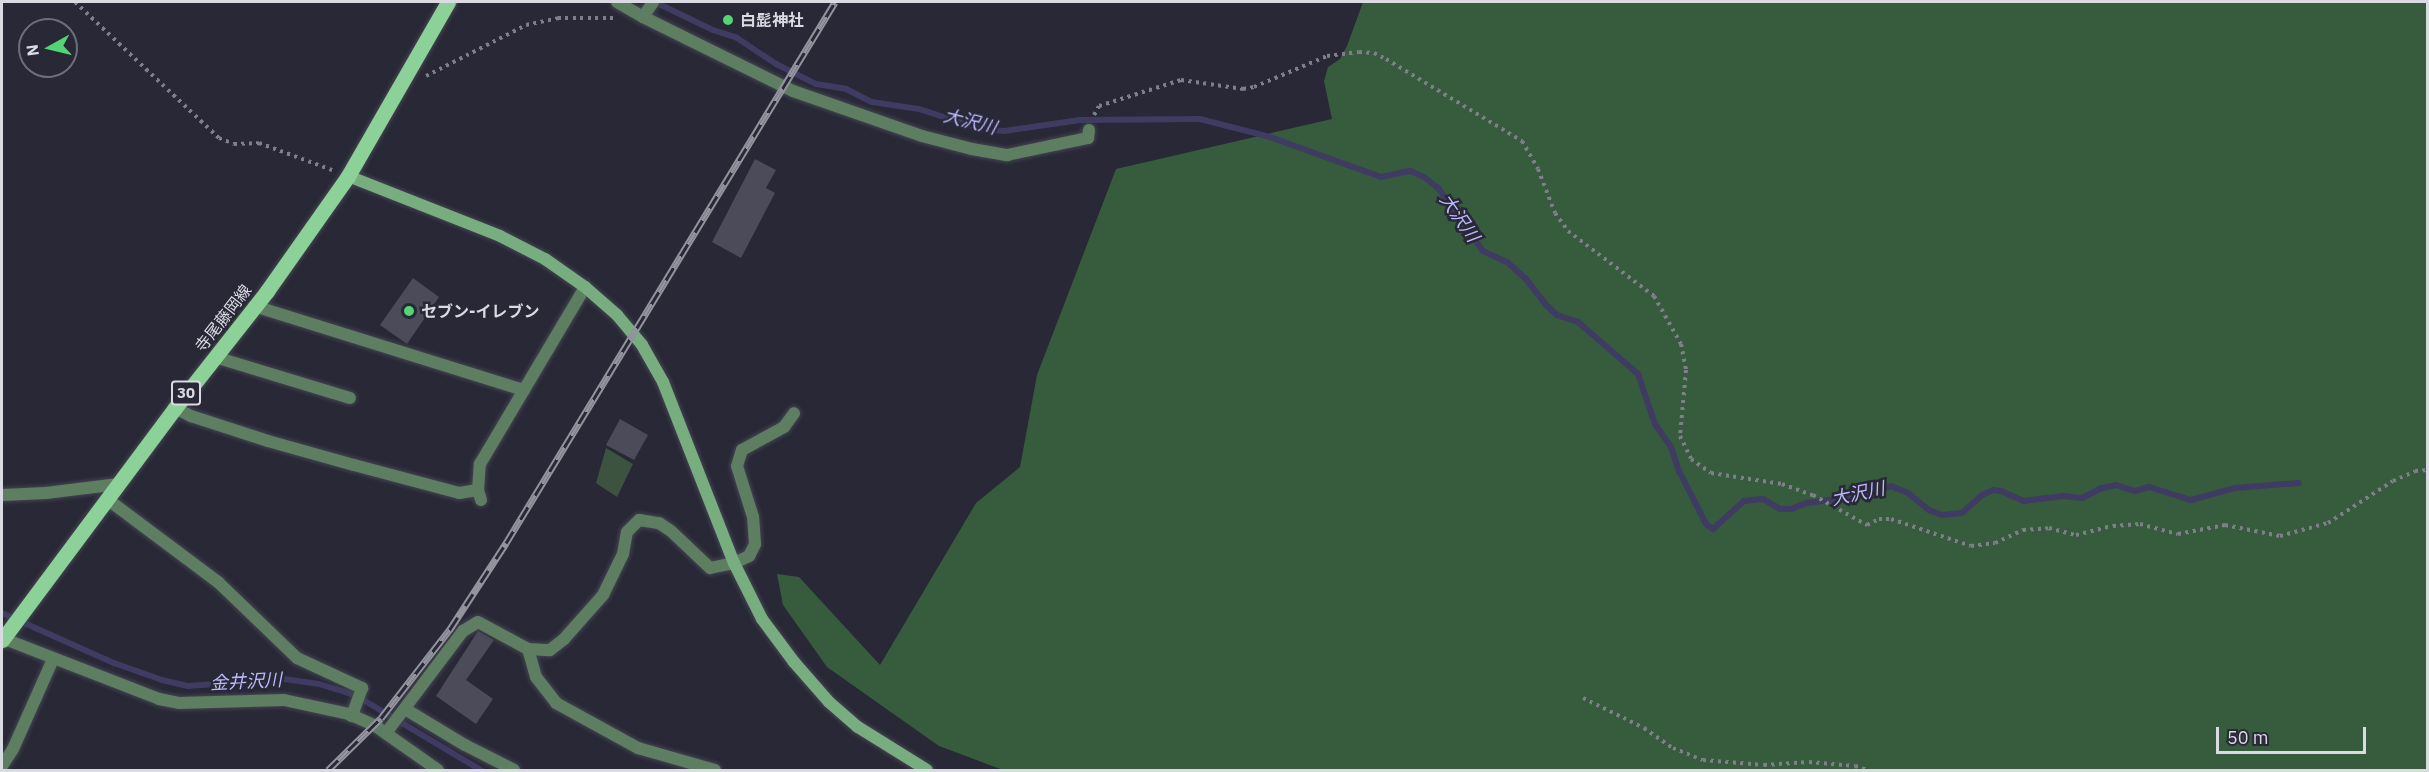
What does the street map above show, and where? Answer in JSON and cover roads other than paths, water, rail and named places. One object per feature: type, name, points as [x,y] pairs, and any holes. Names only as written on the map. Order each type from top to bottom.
[{"type":"main road","name":"寺尾藤岡線","points":[[4,636],[254,306],[348,176],[448,2]]},
{"type":"street","points":[[617,2],[793,91],[922,136],[1007,155],[1088,138],[1089,129]]},
{"type":"street","points":[[643,17],[653,2]]},
{"type":"street","points":[[348,176],[500,236],[545,259],[617,315],[642,345],[663,382],[734,563],[762,620],[829,702],[858,727],[927,771]]},
{"type":"street","points":[[175,408],[191,416],[268,441],[427,485],[459,493],[480,495],[480,464],[585,288]]},
{"type":"street","points":[[254,306],[524,390]]},
{"type":"street","points":[[215,357],[350,398]]},
{"type":"street","points":[[388,731],[463,631],[478,622],[528,649],[550,650],[564,639],[603,595],[623,554],[627,532],[639,520],[659,523],[671,531],[710,568],[734,563],[749,556],[755,544],[753,517],[737,466],[742,450],[784,427],[794,413]]},
{"type":"street","points":[[2,495],[45,493],[118,484]]},
{"type":"street","points":[[107,499],[218,582],[297,658],[362,688],[352,715]]},
{"type":"street","points":[[4,636],[53,658],[159,699],[179,703],[284,700],[352,715],[388,731],[438,771]]},
{"type":"street","points":[[528,649],[536,677],[556,704],[638,748],[715,771]]},
{"type":"street","points":[[2,766],[13,749],[53,658]]},
{"type":"street","points":[[403,712],[514,771]]},
{"type":"waterway","name":"大沢川","points":[[655,2],[713,30],[737,38],[776,64],[816,84],[846,89],[872,102],[919,109],[981,129],[1004,131],[1080,120],[1200,119],[1270,137],[1381,177],[1410,171],[1424,177],[1438,188],[1483,251],[1507,262],[1526,279],[1557,315],[1578,322],[1638,374],[1655,424],[1671,447],[1679,471],[1706,524],[1713,529],[1744,501],[1763,499],[1780,509],[1791,509],[1807,503],[1859,496],[1891,486],[1908,493],[1929,510],[1942,515],[1962,513],[1982,495],[1993,490],[2001,491],[2023,501],[2062,496],[2082,498],[2102,488],[2116,485],[2135,491],[2149,487],[2191,500],[2235,488],[2299,483]]},
{"type":"waterway","name":"金井沢川","points":[[2,613],[114,663],[162,680],[188,686],[284,679],[319,684],[355,695],[481,770]]},
{"type":"railway","points":[[328,770],[381,718],[450,629],[506,543],[835,2]]},
{"type":"place","name":"白髭神社","points":[[728,20]]},
{"type":"place","name":"セブン-イレブン","points":[[409,311]]}]
